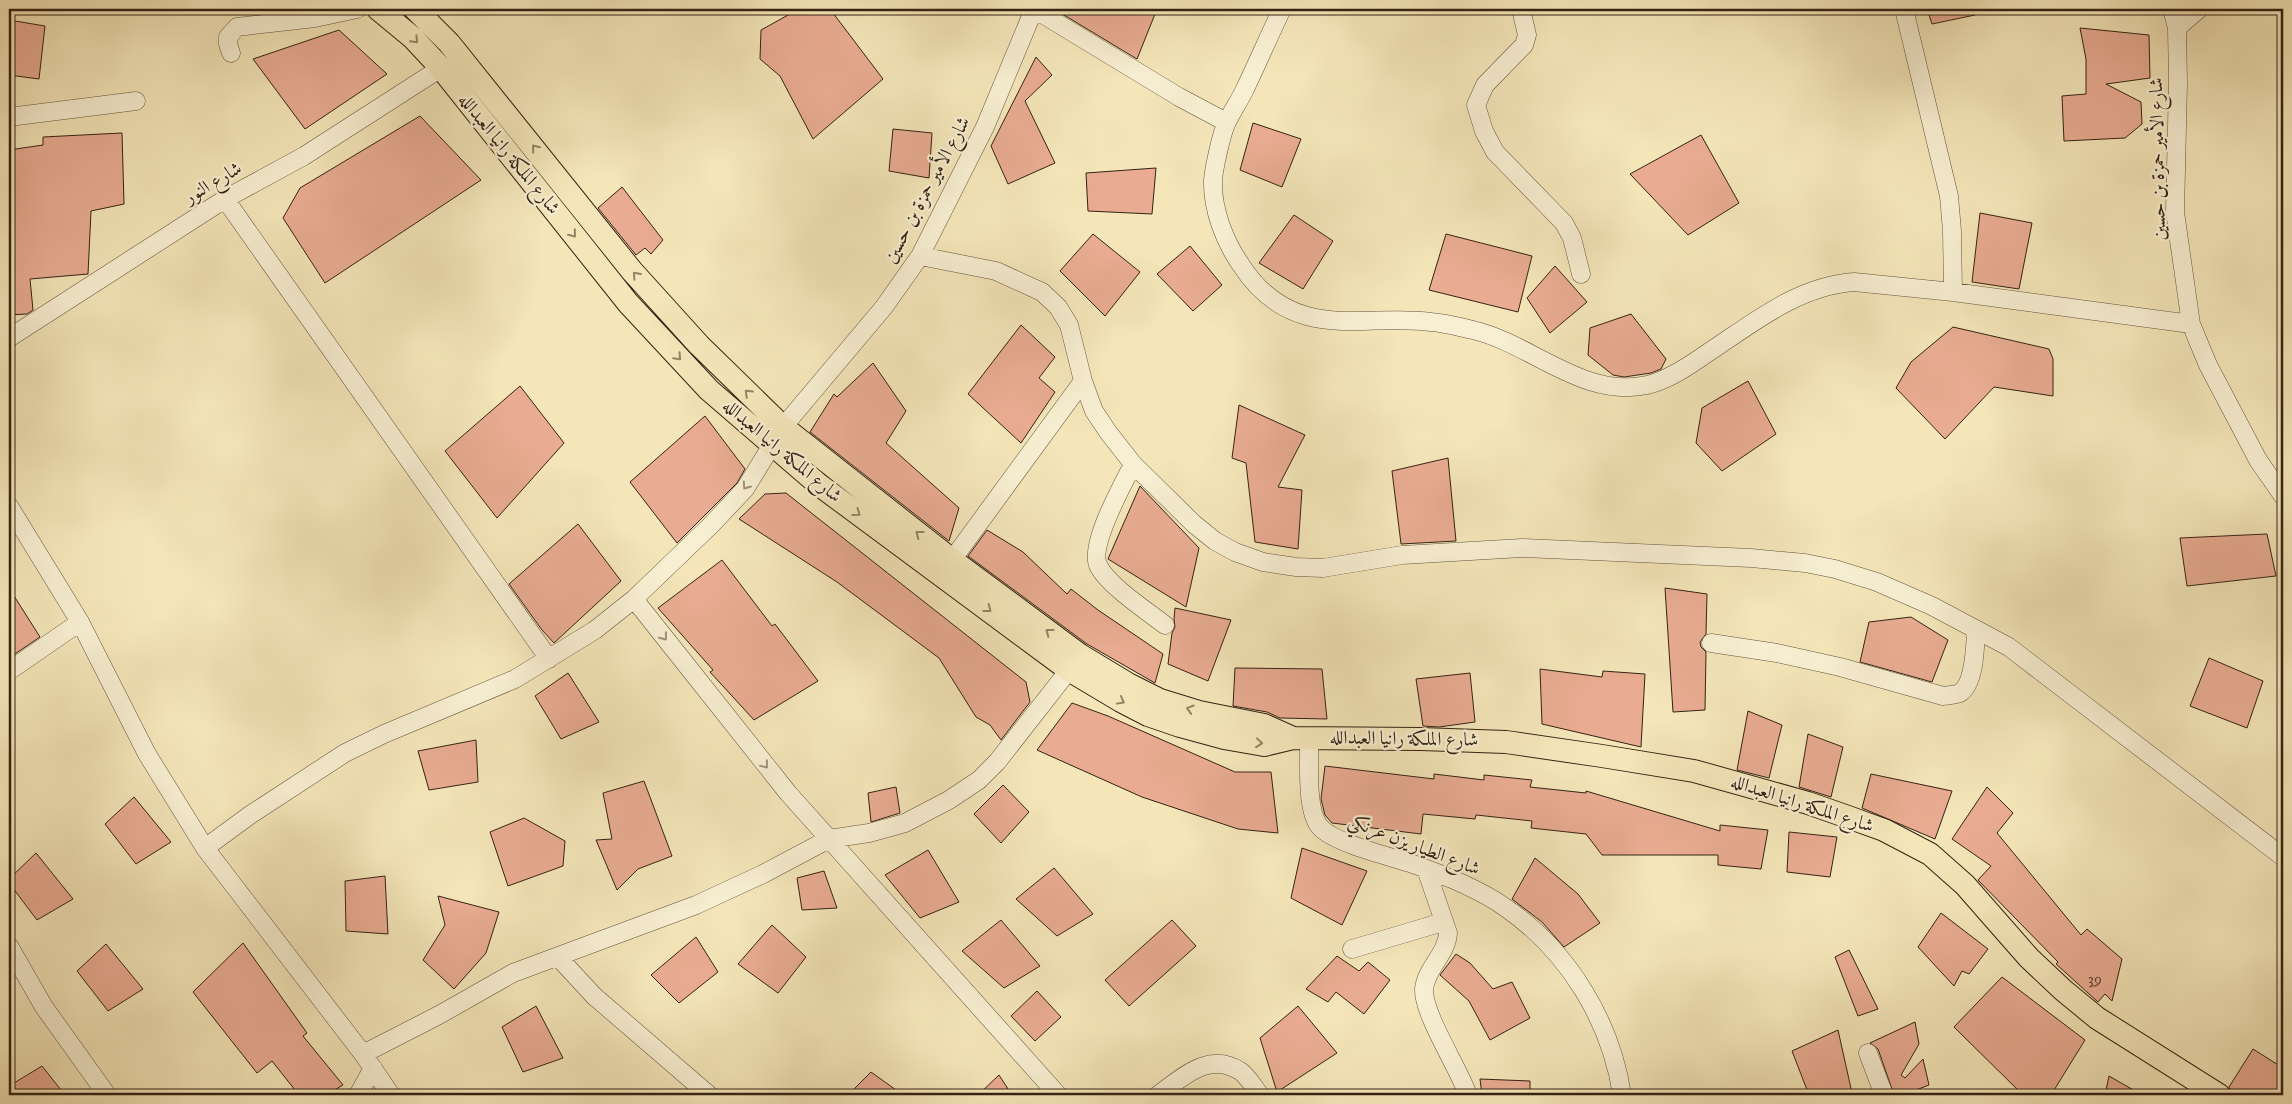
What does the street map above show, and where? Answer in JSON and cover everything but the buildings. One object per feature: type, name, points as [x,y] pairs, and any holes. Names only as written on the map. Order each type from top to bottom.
[{"type":"main road","name":"شارع الملكة رانيا العبدالله","points":[[378,9],[413,38],[441,68],[628,303],[709,390],[778,436],[952,560],[1080,655],[1128,684],[1160,700],[1199,712],[1264,725],[1301,738]]},
{"type":"main road","name":"شارع الملكة رانيا العبدالله","points":[[414,9],[449,43],[632,270],[818,484],[1069,670],[1148,715],[1224,738],[1264,745],[1301,738],[1506,742],[1694,771],[1808,804],[1884,830],[1930,854],[1965,885],[2029,958],[2090,1012],[2219,1095]]},
{"type":"street","points":[[232,53],[228,44],[228,36],[230,31],[237,27],[316,18],[357,9]]},
{"type":"street","points":[[1034,9],[1179,97],[1226,122]]},
{"type":"street","name":"شارع الأمير حمزة بن حسين","points":[[205,848],[250,815],[345,753],[384,734],[515,679],[595,630],[634,599],[711,526],[745,489],[778,436],[884,307],[920,256],[985,127],[1034,9]]},
{"type":"street","points":[[1282,9],[1239,102],[1226,122],[1213,180],[1216,204],[1223,231],[1232,253],[1249,279],[1266,296],[1278,304],[1308,316],[1338,320],[1430,321],[1476,331],[1509,343],[1568,373],[1595,383],[1620,388],[1648,384],[1686,368],[1772,310],[1801,295],[1824,286],[1854,282],[1953,292],[2191,324]]},
{"type":"street","points":[[1521,9],[1527,35],[1524,45],[1485,85],[1476,105],[1484,131],[1495,152],[1564,223],[1572,238],[1581,274]]},
{"type":"street","points":[[1904,9],[1949,196],[1952,231],[1953,292]]},
{"type":"street","name":"شارع الأمير حمزة بن حسين","points":[[2172,9],[2177,28],[2178,134],[2175,212],[2191,324],[2208,365],[2258,460],[2283,496]]},
{"type":"street","points":[[2177,28],[2199,9]]},
{"type":"street","name":"شارع النور","points":[[9,338],[225,199],[304,156],[441,68]]},
{"type":"street","points":[[9,117],[136,102]]},
{"type":"street","points":[[225,199],[549,659]]},
{"type":"street","points":[[920,256],[996,270],[1042,292],[1058,307],[1069,325],[1083,381],[1094,411],[1108,432],[1133,464],[1194,524],[1215,541],[1235,552],[1264,562],[1296,567],[1323,568],[1402,555],[1522,548],[1751,558],[1835,568],[1877,582],[1932,606],[2009,647],[2283,856]]},
{"type":"street","points":[[952,560],[1083,381]]},
{"type":"street","points":[[1133,464],[1098,540],[1096,561],[1105,576],[1165,625]]},
{"type":"street","points":[[9,506],[80,622],[147,754],[205,848],[368,1061],[391,1095]]},
{"type":"street","points":[[634,599],[788,793],[1058,1095]]},
{"type":"street","points":[[9,671],[80,622]]},
{"type":"street","points":[[1712,643],[1776,652],[1840,667],[1944,696],[1960,692],[1967,684],[1973,669],[1976,631]]},
{"type":"street","points":[[358,1095],[368,1061],[439,1016],[513,973],[696,905],[763,874],[829,839],[905,823],[949,800],[979,780],[997,762],[1069,670]]},
{"type":"street","name":"شارع الطيار يزن عرنكي","points":[[1301,738],[1312,804],[1319,826],[1327,833],[1348,843],[1426,869],[1505,907],[1538,933],[1563,959],[1594,1009],[1619,1073],[1622,1095]]},
{"type":"street","points":[[1426,869],[1448,939],[1428,974],[1424,988],[1425,1004],[1462,1077],[1468,1095]]},
{"type":"street","points":[[1352,949],[1443,922]]},
{"type":"street","points":[[9,946],[44,1007],[107,1095]]},
{"type":"street","points":[[558,957],[594,996],[709,1095]]},
{"type":"street","points":[[1868,1053],[1884,1095]]},
{"type":"street","points":[[1158,1095],[1187,1073],[1205,1064],[1221,1062],[1242,1072],[1260,1095]]}]
